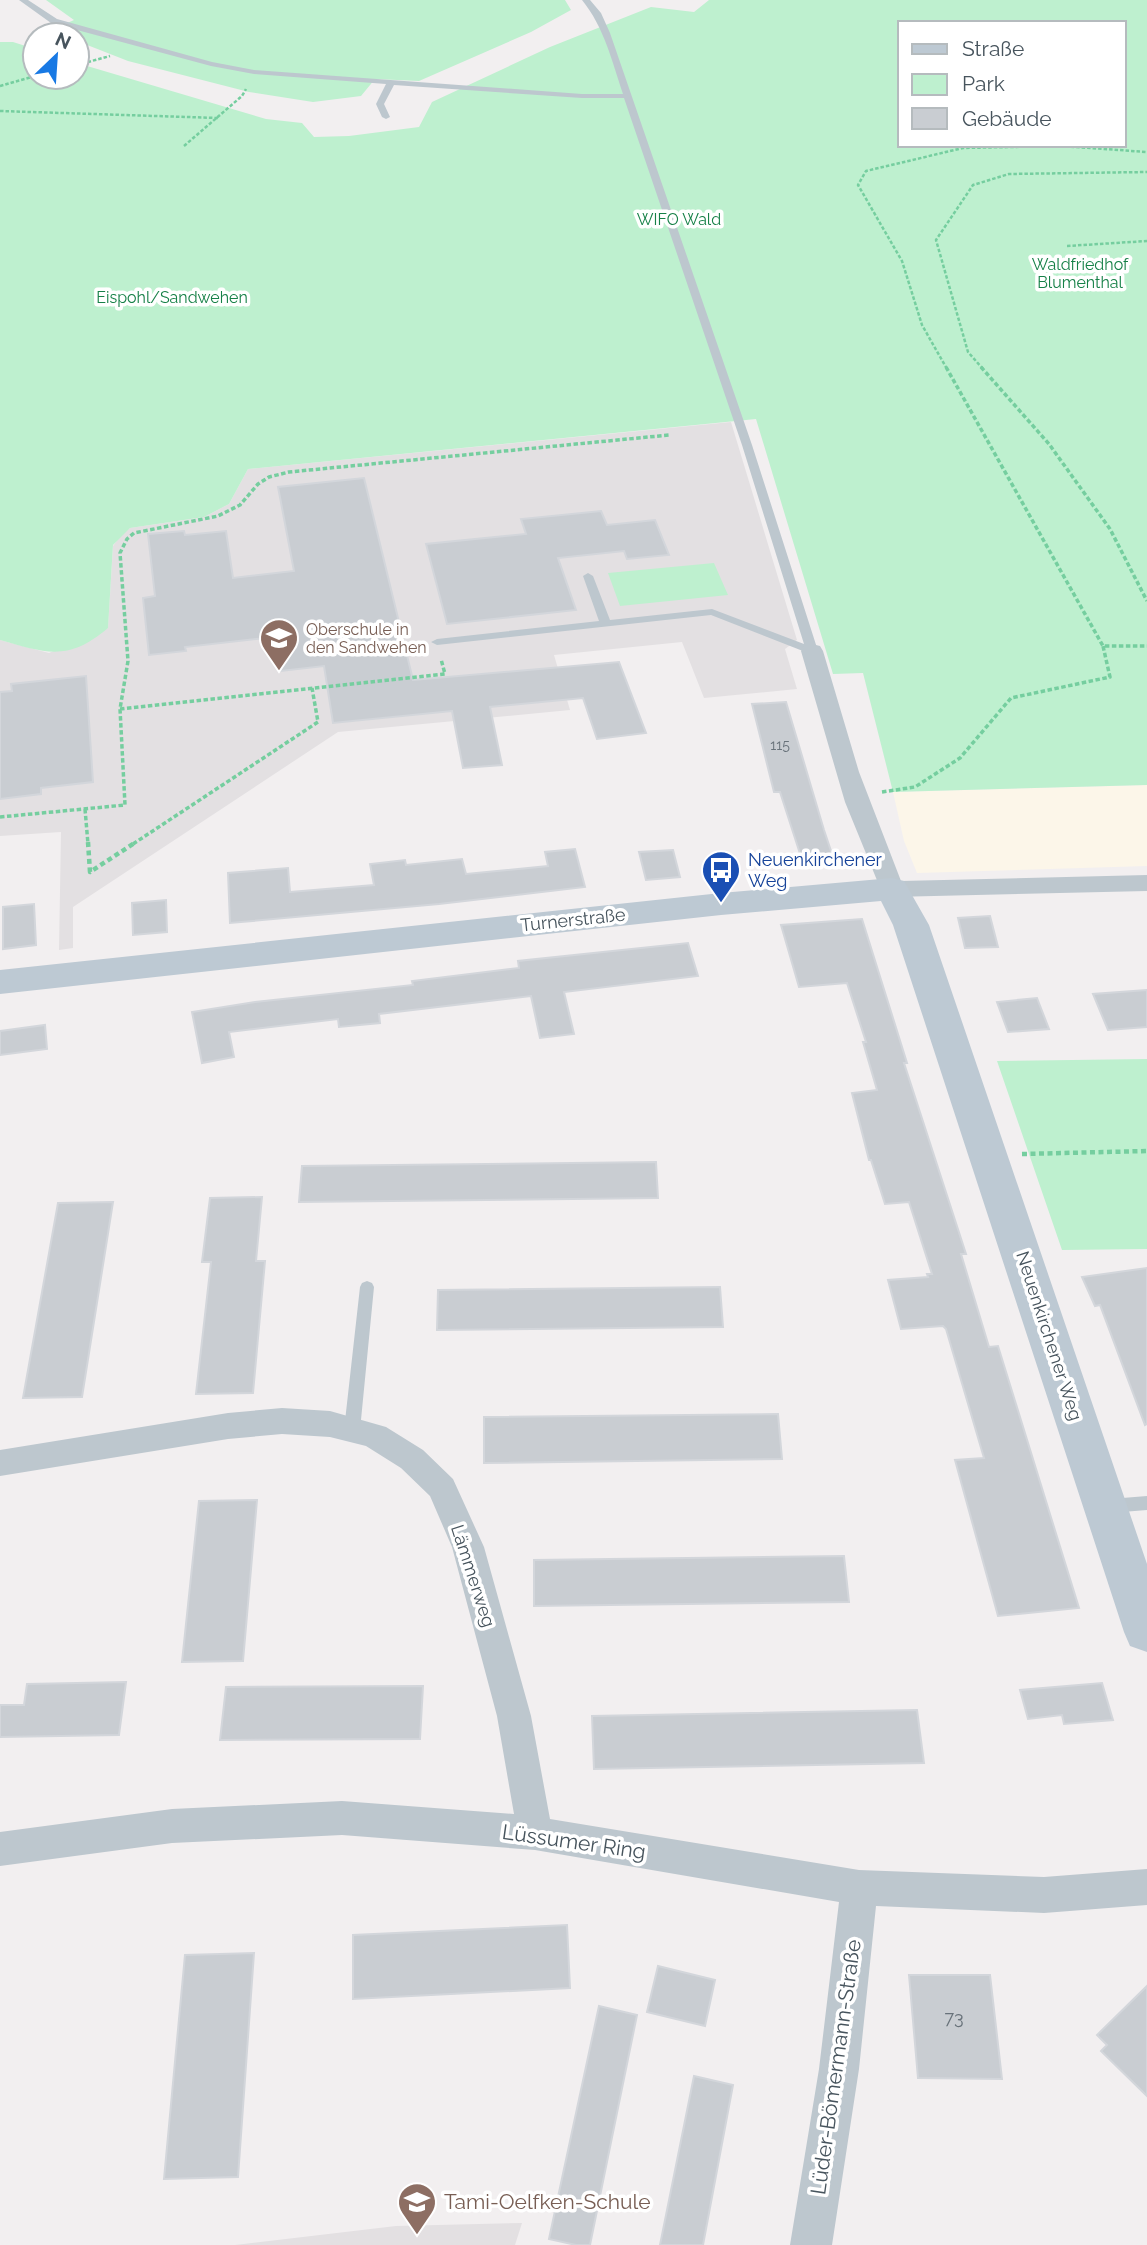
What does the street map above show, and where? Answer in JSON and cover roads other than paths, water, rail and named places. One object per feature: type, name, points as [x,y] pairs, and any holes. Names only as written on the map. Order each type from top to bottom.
[{"type":"street","name":"Neuenkirchener Weg","points":[[812,651],[830,716],[879,862],[911,925],[1147,1632]]},
{"type":"street","name":"Turnerstraße","points":[[0,982],[707,906],[892,889],[1147,883]]},
{"type":"street","name":"Lämmerweg","points":[[0,1463],[282,1421],[330,1424],[375,1436],[412,1459],[442,1488],[468,1547],[514,1716],[535,1833]]},
{"type":"street","name":"Lüssumer Ring","points":[[0,1849],[172,1826],[342,1818],[535,1833],[859,1888],[1044,1895],[1147,1886]]},
{"type":"street","name":"Lüder-Bömermann-Straße","points":[[811,2245],[839,2069],[859,1888]]},
{"type":"lane","points":[[23,0],[54,21],[211,64],[254,72],[582,96],[627,96]]},
{"type":"lane","name":"Neuenkirchener Weg","points":[[586,0],[597,13],[627,96],[747,445],[812,651]]},
{"type":"lane","points":[[386,117],[380,104],[391,83]]},
{"type":"lane","points":[[588,576],[606,624]]},
{"type":"lane","points":[[437,642],[712,612],[812,651]]},
{"type":"lane","points":[[352,1430],[367,1287]]},
{"type":"lane","points":[[1105,1506],[1147,1503]]},
{"type":"place","name":"Oberschule in den Sandwehen","points":[[279,672]]},
{"type":"place","name":"Neuenkirchener Weg","points":[[721,904]]},
{"type":"place","name":"Tami-Oelfken-Schule","points":[[417,2236]]},
{"type":"park label","name":"WIFO Wald","points":[[679,219]]},
{"type":"park label","name":"Waldfriedhof Blumenthal","points":[[1080,273]]},
{"type":"park label","name":"Eispohl/Sandwehen","points":[[172,297]]}]
